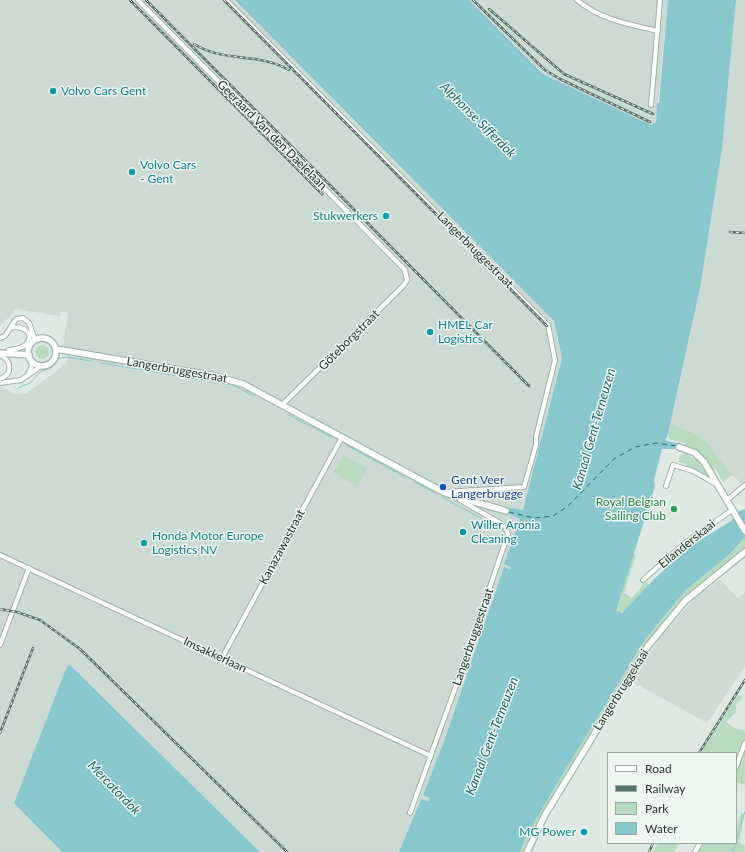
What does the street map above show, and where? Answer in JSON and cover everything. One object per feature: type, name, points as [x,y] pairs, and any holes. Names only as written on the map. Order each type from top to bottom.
[{"type":"main road","name":"Langerbruggestraat","points":[[35,340],[46,339],[51,342],[56,349],[224,377],[243,384],[342,436],[443,492],[457,498]]},
{"type":"main road","points":[[30,355],[35,340]]},
{"type":"main road","points":[[55,357],[56,349]]},
{"type":"main road","points":[[0,350],[10,350],[30,355],[41,366]]},
{"type":"main road","name":"Langerbruggestraat","points":[[41,366],[50,364],[55,357],[62,354],[74,352]]},
{"type":"main road","points":[[0,354],[30,355]]},
{"type":"main road","points":[[679,447],[700,457],[745,531]]},
{"type":"main road","points":[[457,498],[467,499],[506,511]]},
{"type":"main road","name":"Langerbruggekaai","points":[[527,852],[545,815],[648,646],[685,601],[745,552]]},
{"type":"street","name":"Geeraard Van den Daelelaan","points":[[138,0],[405,270]]},
{"type":"street","name":"Langerbruggestraat","points":[[226,0],[548,325],[555,360],[536,437],[536,445],[524,487],[443,492]]},
{"type":"street","points":[[577,0],[596,14],[614,21],[658,30]]},
{"type":"street","points":[[651,105],[660,0]]},
{"type":"street","name":"Göteborgstraat","points":[[282,405],[404,285],[407,280],[405,270]]},
{"type":"street","points":[[0,338],[5,336],[16,319],[26,320],[35,340]]},
{"type":"street","points":[[10,328],[22,327],[26,329],[29,336],[28,341],[23,347],[10,350]]},
{"type":"street","points":[[0,354],[8,361],[10,368],[8,373],[0,379]]},
{"type":"street","points":[[29,374],[32,365],[30,355]]},
{"type":"street","points":[[0,383],[18,381],[41,366]]},
{"type":"street","name":"Kanazawastraat","points":[[222,658],[342,436]]},
{"type":"street","points":[[666,486],[673,465],[693,471],[714,483],[716,482]]},
{"type":"street","points":[[727,500],[745,485]]},
{"type":"street","name":"Langerbruggestraat","points":[[410,813],[465,661],[508,534],[505,527],[500,523],[457,498]]},
{"type":"street","name":"Eilanderskaai","points":[[643,580],[691,539],[734,512]]},
{"type":"street","name":"Imsakkerlaan","points":[[0,555],[431,756]]},
{"type":"street","points":[[0,645],[29,568]]},
{"type":"street","points":[[737,764],[745,743]]},
{"type":"shaded area","points":[[0,0],[235,0],[554,321],[562,358],[523,510],[508,509],[507,513],[521,519],[505,564],[511,566],[510,569],[504,567],[444,741],[423,795],[430,798],[428,801],[421,799],[399,852],[260,852],[70,665],[67,666],[14,803],[62,852],[0,852],[0,387],[16,394],[27,393],[67,363],[69,347],[63,346],[68,313],[61,311],[60,316],[16,309],[0,327]]},
{"type":"shaded area","points":[[469,0],[668,0],[656,122],[651,125],[543,74]]},
{"type":"shaded area","points":[[736,0],[745,0],[745,483],[743,484],[732,475],[706,441],[694,433],[671,424],[701,283],[722,150]]},
{"type":"shaded area","points":[[720,580],[738,598],[745,592],[745,666],[707,723],[633,682],[659,639],[696,597]]},
{"type":"green space","points":[[39,345],[45,345],[49,349],[49,355],[45,359],[39,359],[35,355],[35,349]]},
{"type":"green space","points":[[671,424],[694,433],[706,441],[732,475],[723,482],[716,469],[713,470],[699,452],[685,445],[685,443],[668,439]]},
{"type":"green space","points":[[684,453],[697,460],[709,477],[707,478],[686,467],[686,464],[679,462],[679,456],[682,456]]},
{"type":"green space","points":[[343,456],[367,468],[358,486],[334,473]]},
{"type":"green space","points":[[745,537],[745,548],[683,600],[646,645],[542,814],[523,852],[520,852],[526,836],[646,638],[685,591],[730,554]]},
{"type":"green space","points":[[633,554],[636,555],[624,593],[632,598],[645,582],[649,584],[627,610],[619,613],[616,611],[616,607]]},
{"type":"green space","points":[[738,695],[743,697],[736,704],[736,712],[727,721],[727,723],[736,729],[745,730],[745,740],[737,759],[737,752],[702,752]]},
{"type":"green space","points":[[745,747],[745,785],[737,782],[737,769]]},
{"type":"green space","points":[[745,811],[739,842],[745,846],[745,852],[697,852],[701,844],[737,844],[737,828],[741,813],[744,814]]},
{"type":"green space","points":[[657,844],[678,844],[674,852],[653,852]]},
{"type":"water","points":[[235,0],[469,0],[543,74],[651,125],[656,122],[657,103],[659,103],[668,0],[736,0],[722,149],[701,283],[668,435],[665,440],[679,444],[677,449],[662,449],[654,480],[655,486],[616,611],[622,613],[655,578],[691,546],[731,521],[737,512],[745,509],[745,537],[730,554],[685,591],[646,638],[526,836],[520,852],[399,852],[421,799],[428,801],[430,798],[423,795],[444,741],[504,567],[510,569],[511,567],[504,564],[520,519],[507,513],[508,508],[523,510],[562,358],[554,321]]},
{"type":"water","name":"Mercatordok","points":[[70,665],[260,852],[62,852],[14,803],[67,666]]},
{"type":"waterway","points":[[18,388],[30,383],[41,371],[50,369],[60,358],[67,357],[91,361]]},
{"type":"waterway","points":[[101,363],[233,385],[254,396]]},
{"type":"waterway","points":[[287,414],[331,437]]},
{"type":"waterway","points":[[346,445],[405,477]]},
{"type":"waterway","points":[[414,482],[437,494]]},
{"type":"waterway","points":[[442,497],[497,527]]},
{"type":"waterway","points":[[737,839],[745,811]]},
{"type":"waterway","points":[[732,852],[736,844]]},
{"type":"ferry route","points":[[509,512],[534,518],[553,516],[568,506],[614,459],[635,447],[656,443],[677,446]]},
{"type":"railway","points":[[130,0],[322,194]]},
{"type":"railway","points":[[146,0],[310,165]]},
{"type":"railway","points":[[224,0],[547,326]]},
{"type":"railway","points":[[473,0],[545,70],[560,79],[650,122]]},
{"type":"railway","points":[[489,9],[564,74],[653,114]]},
{"type":"railway","points":[[194,44],[217,54],[265,61],[277,64],[289,70]]},
{"type":"railway","points":[[305,160],[529,386]]},
{"type":"railway","points":[[730,232],[745,233]]},
{"type":"railway","points":[[0,609],[17,612],[40,620],[80,649],[287,852]]},
{"type":"railway","points":[[0,733],[33,648]]},
{"type":"railway","points":[[700,752],[745,680]]},
{"type":"railway","points":[[649,852],[653,844]]},
{"type":"place","name":"Volvo Cars Gent","points":[[53,91]]},
{"type":"place","name":"Volvo Cars - Gent","points":[[132,172]]},
{"type":"place","name":"Stukwerkers","points":[[386,216]]},
{"type":"place","name":"HMEL Car Logistics","points":[[430,332]]},
{"type":"place","name":"Gent Veer Langerbrugge","points":[[443,487]]},
{"type":"place","name":"Royal Belgian Sailing Club","points":[[674,509]]},
{"type":"place","name":"Willer Aronia Cleaning","points":[[463,532]]},
{"type":"place","name":"Honda Motor Europe Logistics NV","points":[[144,543]]},
{"type":"place","name":"MG Power","points":[[584,832]]},
{"type":"water label","name":"Alphonse Sifferdok","points":[[478,120]]},
{"type":"water label","name":"Kanaal Gent-Terneuzen","points":[[594,429]]},
{"type":"water label","name":"Kanaal Gent-Terneuzen","points":[[492,736]]}]
